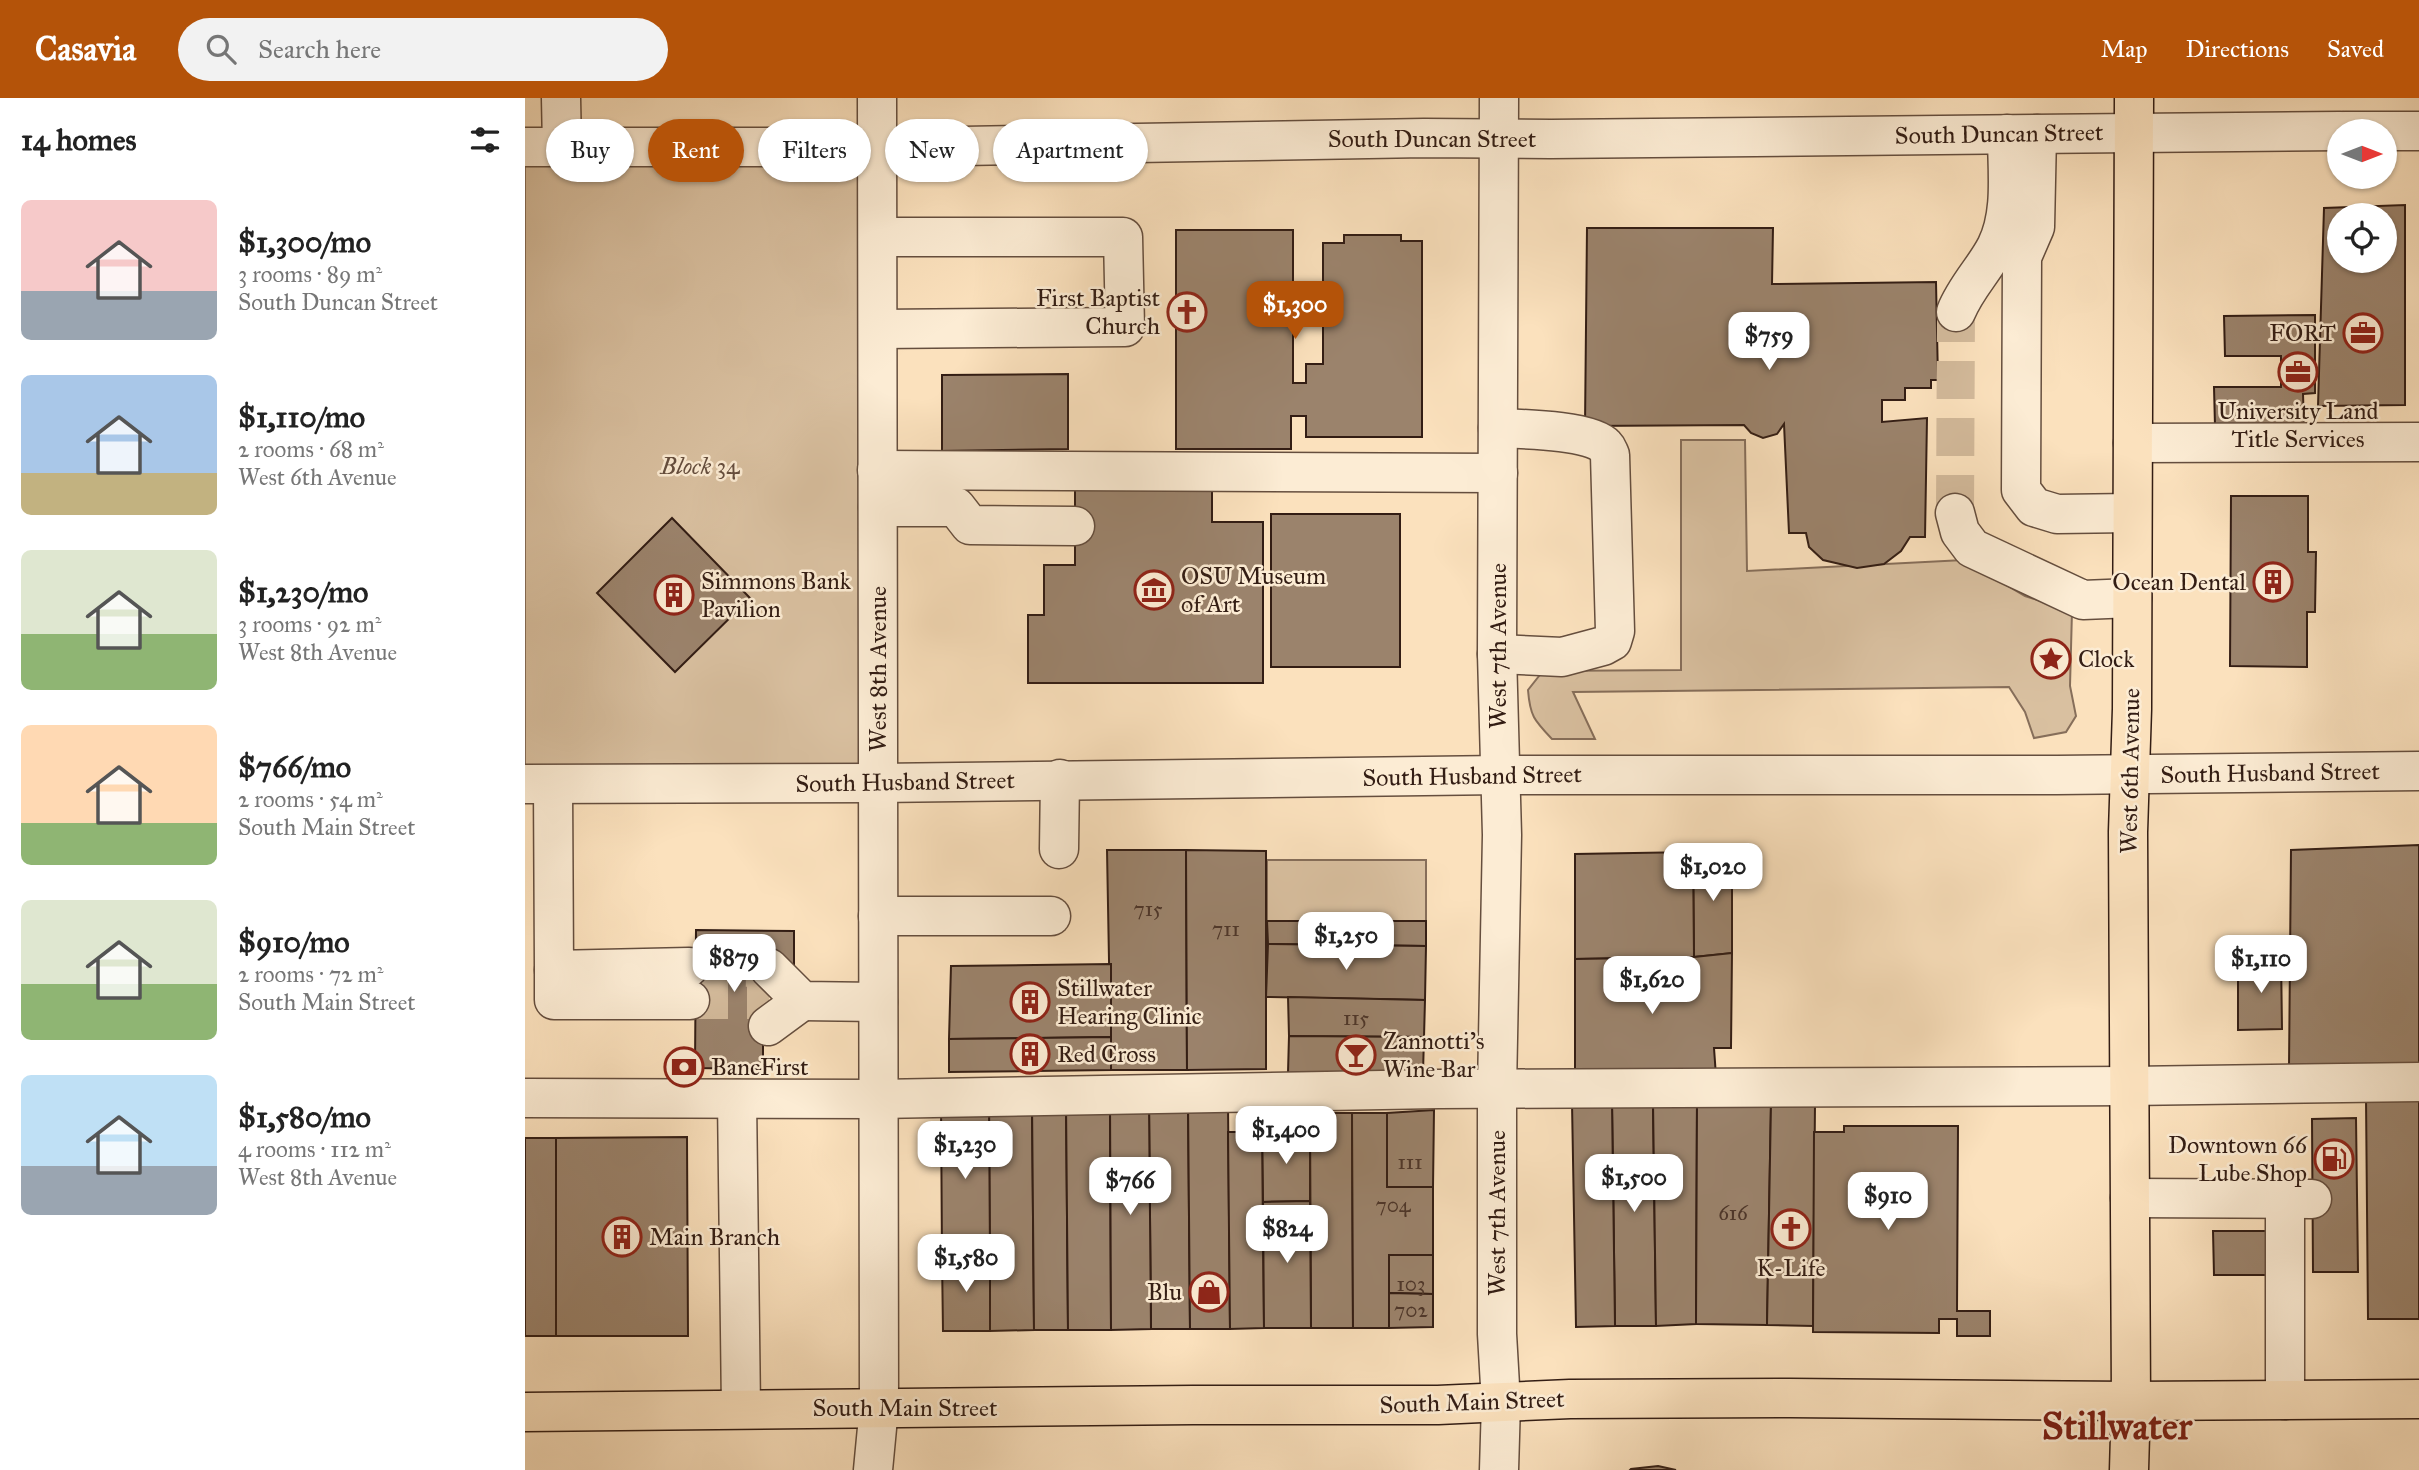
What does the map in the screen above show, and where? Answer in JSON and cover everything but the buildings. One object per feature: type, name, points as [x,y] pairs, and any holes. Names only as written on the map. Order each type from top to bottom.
[{"type":"main road","name":"West 6th Avenue","points":[[2129,1470],[2131,1401],[2128,832],[2131,774],[2134,115]]},
{"type":"main road","name":"South Main Street","points":[[525,1412],[1501,1403],[1570,1399],[2419,1399]]},
{"type":"street","points":[[543,147],[561,98]]},
{"type":"street","name":"West 8th Avenue","points":[[873,1470],[879,1407],[877,98]]},
{"type":"street","name":"West 7th Avenue","points":[[1499,98],[1497,654],[1502,835],[1497,1089],[1497,1334],[1501,1403],[1499,1470]]},
{"type":"street","name":"South Duncan Street","points":[[543,147],[877,147],[1500,137],[1551,139],[2022,134],[2134,115],[2327,130]]},
{"type":"street","points":[[2397,131],[2419,131]]},
{"type":"street","points":[[1956,312],[1963,295],[1996,246],[2004,221],[2022,134]]},
{"type":"street","points":[[2022,134],[2035,228],[2022,257],[2021,490],[2034,507],[2057,514],[2132,513]]},
{"type":"street","points":[[877,329],[1125,327],[1123,237],[878,237]]},
{"type":"street","points":[[1497,654],[1562,657],[1603,646],[1612,641],[1615,631],[1607,447],[1600,441],[1561,432],[1498,428]]},
{"type":"street","points":[[2133,443],[2419,442]]},
{"type":"street","points":[[877,489],[1498,473]]},
{"type":"street","points":[[877,489],[956,507],[970,525],[1075,526]]},
{"type":"street","points":[[1955,513],[1960,532],[1972,548],[2083,600],[2132,598]]},
{"type":"street","name":"South Husband Street","points":[[539,785],[1501,775],[2419,771]]},
{"type":"street","points":[[1059,849],[1060,779]]},
{"type":"street","points":[[539,785],[554,985],[554,1027],[690,998],[554,985]]},
{"type":"street","points":[[878,916],[1051,916]]},
{"type":"street","points":[[777,999],[878,1002]]},
{"type":"street","points":[[525,1098],[878,1100],[1497,1089],[2419,1082]]},
{"type":"street","points":[[737,1099],[741,1409]]},
{"type":"street","points":[[2130,1198],[2299,1199],[2285,1400]]},
{"type":"green space","name":"Block 34","points":[[871,150],[875,150],[875,780],[525,780],[525,152],[546,152],[546,182],[634,182],[634,151],[648,151],[648,182],[744,182],[744,151],[758,151],[758,182],[871,182]]},
{"type":"green space","points":[[1681,440],[1745,440],[1747,571],[1964,560],[2025,596],[2072,611],[2070,686],[2076,716],[2066,732],[2034,738],[2025,712],[2009,687],[1573,692],[1595,739],[1552,739],[1534,717],[1529,699],[1528,690],[1543,671],[1681,670]]},
{"type":"green space","points":[[1267,860],[1426,860],[1426,921],[1267,921]]},
{"type":"tunnel","points":[[1955,513],[1956,312]]},
{"type":"tunnel","points":[[689,967],[769,968]]},
{"type":"tunnel","points":[[690,1000],[769,1000]]},
{"type":"place","name":"First Baptist Church","points":[[1187,312]]},
{"type":"place","name":"FORT","points":[[2363,333]]},
{"type":"place","name":"University Land Title Services","points":[[2298,372]]},
{"type":"place","name":"Ocean Dental","points":[[2273,582]]},
{"type":"place","name":"OSU Museum of Art","points":[[1154,590]]},
{"type":"place","name":"Simmons Bank Pavilion","points":[[674,595]]},
{"type":"place","name":"Clock","points":[[2051,659]]},
{"type":"place","name":"Stillwater Hearing Clinic","points":[[1030,1002]]},
{"type":"place","name":"Red Cross","points":[[1030,1054]]},
{"type":"place","name":"Zannotti's Wine Bar","points":[[1356,1055]]},
{"type":"place","name":"BancFirst","points":[[684,1067]]},
{"type":"place","name":"Downtown 66 Lube Shop","points":[[2334,1159]]},
{"type":"place","name":"K-Life","points":[[1791,1229]]},
{"type":"place","name":"Main Branch","points":[[622,1237]]},
{"type":"place","name":"Blu","points":[[1209,1292]]},
{"type":"district","name":"Stillwater","points":[[2117,1426]]}]
